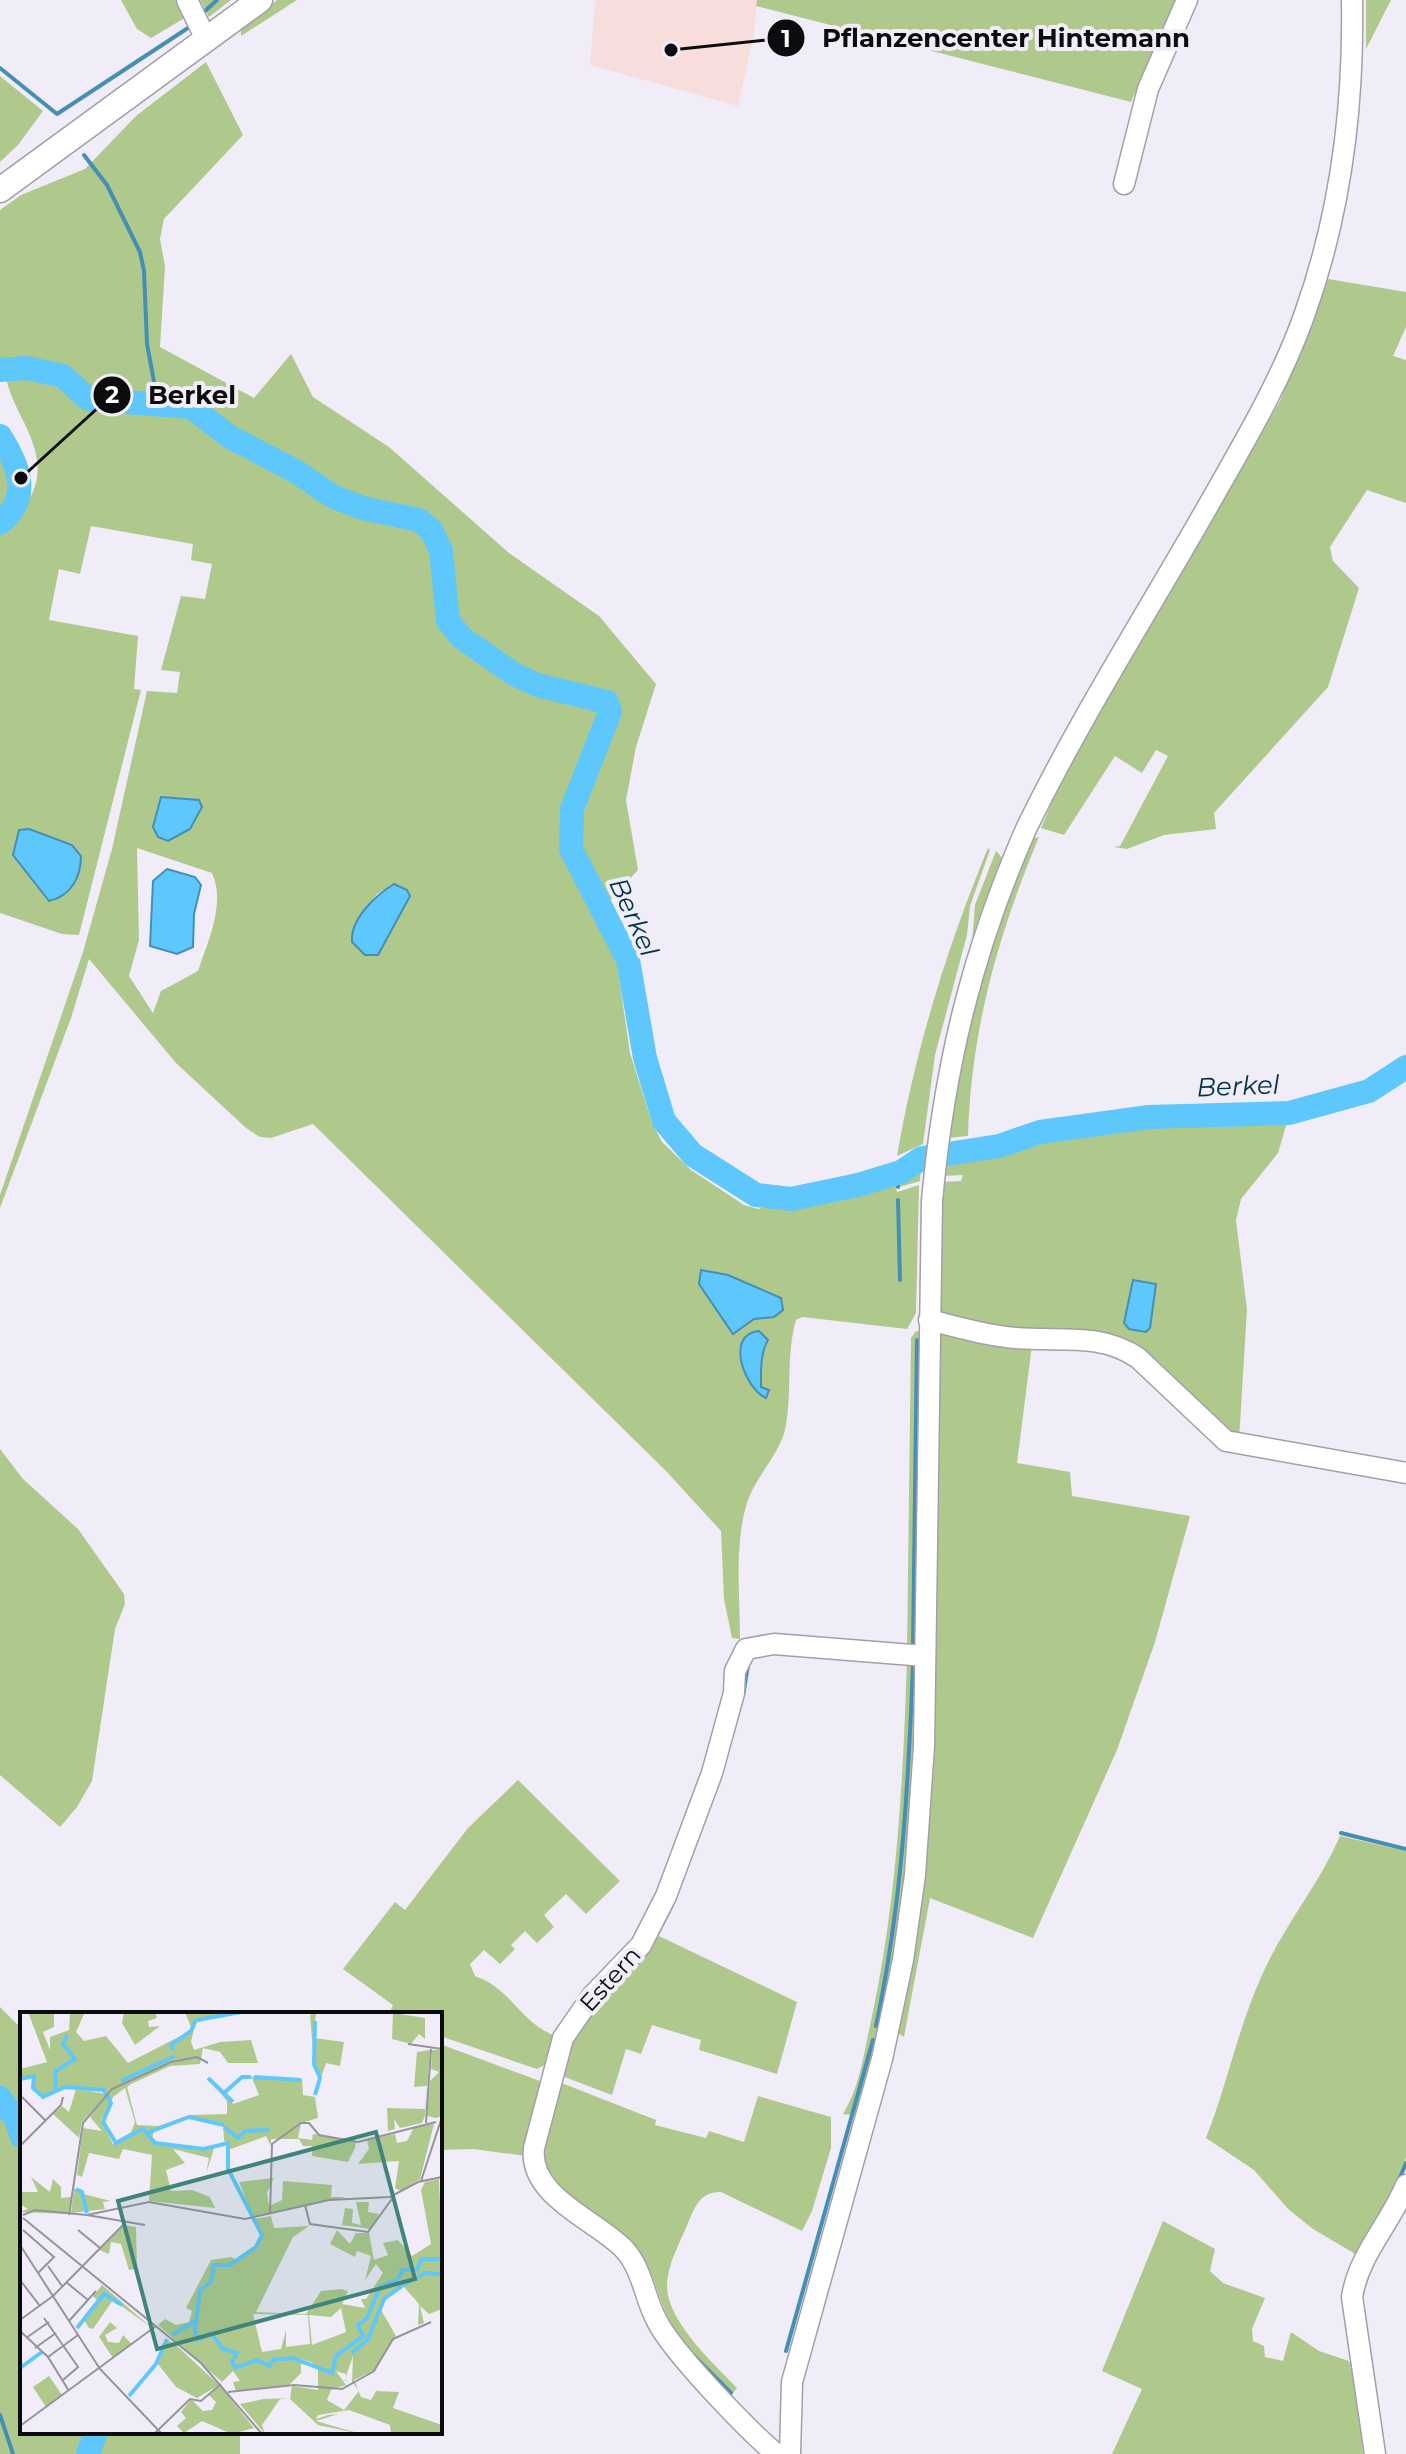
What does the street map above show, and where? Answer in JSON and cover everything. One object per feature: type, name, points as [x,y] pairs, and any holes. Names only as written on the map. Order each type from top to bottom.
[{"type":"main road","points":[[0,190],[260,0]]},
{"type":"street","points":[[187,0],[206,39]]},
{"type":"street","points":[[1124,184],[1148,89],[1187,0]]},
{"type":"street","points":[[790,2454],[792,2382],[803,2332],[865,2125],[903,1960],[921,1809],[932,1201],[939,1120],[971,973],[995,901],[1046,786],[1270,396],[1304,316],[1331,230],[1344,162],[1353,84],[1352,0]]},
{"type":"street","points":[[929,1320],[1013,1338],[1104,1341],[1138,1358],[1226,1441],[1406,1473]]},
{"type":"street","name":"Estern","points":[[776,2454],[682,2355],[658,2324],[642,2277],[626,2251],[544,2183],[532,2161],[534,2148],[563,2038],[592,1996],[641,1945],[666,1896],[712,1773],[734,1693],[735,1671],[746,1649],[774,1644],[925,1656]]},
{"type":"street","points":[[1375,2454],[1352,2297],[1356,2273],[1398,2205],[1406,2185]]},
{"type":"shaded area","points":[[595,0],[757,0],[754,35],[738,106],[590,65]]},
{"type":"green space","points":[[121,0],[181,0],[188,16],[151,38],[137,29]]},
{"type":"green space","points":[[200,0],[231,0],[209,17]]},
{"type":"green space","points":[[277,0],[297,0],[241,36],[241,27]]},
{"type":"green space","points":[[757,0],[1176,0],[1131,102],[756,6]]},
{"type":"green space","points":[[1366,0],[1391,0],[1366,49]]},
{"type":"green space","points":[[206,62],[243,135],[164,219],[160,239],[165,266],[160,347],[254,398],[291,354],[313,397],[389,447],[509,553],[599,616],[656,684],[636,747],[626,800],[638,870],[606,905],[580,856],[574,833],[579,798],[616,714],[611,699],[595,691],[546,683],[528,676],[467,637],[452,613],[443,542],[424,518],[361,504],[335,492],[309,473],[232,432],[192,402],[165,399],[163,389],[150,389],[152,395],[102,395],[86,389],[58,367],[38,362],[23,364],[63,384],[83,402],[126,413],[146,406],[189,411],[227,441],[302,480],[329,500],[358,513],[419,526],[434,545],[442,615],[460,644],[525,685],[603,706],[605,713],[566,811],[565,849],[615,950],[630,1053],[651,1120],[662,1142],[691,1170],[744,1205],[758,1209],[771,1205],[790,1207],[860,1192],[900,1180],[921,1165],[920,1181],[896,1188],[897,1192],[919,1185],[916,1313],[907,1329],[802,1317],[796,1320],[791,1346],[786,1425],[774,1455],[751,1493],[740,1536],[740,1639],[732,1638],[724,1599],[721,1531],[666,1471],[313,1124],[271,1138],[260,1137],[246,1128],[176,1063],[89,959],[71,1018],[0,1208],[0,1195],[83,952],[112,849],[147,691],[177,693],[180,672],[161,670],[181,596],[205,599],[212,564],[191,560],[193,544],[91,526],[80,574],[59,569],[49,620],[138,636],[134,689],[141,690],[79,935],[62,934],[0,913],[0,532],[24,507],[36,484],[37,462],[32,441],[7,383],[6,365],[0,364],[0,210],[21,195],[85,169],[136,116]],"holes":[[[137,848],[212,873],[216,885],[214,922],[198,971],[161,991],[153,1013],[129,976],[139,940]],[[394,884],[410,896],[378,955],[368,907],[377,894]]]},
{"type":"green space","points":[[0,76],[43,111],[18,145],[0,162]]},
{"type":"green space","points":[[1328,279],[1406,292],[1406,327],[1393,356],[1406,360],[1406,503],[1367,490],[1330,547],[1333,561],[1359,588],[1328,687],[1214,813],[1216,829],[1164,835],[1127,849],[1114,847],[1120,846],[1168,756],[1156,750],[1142,773],[1115,756],[1064,835],[1041,828],[1064,774],[1280,401]]},
{"type":"green space","points":[[0,448],[12,474],[14,492],[12,501],[0,516]]},
{"type":"green space","points":[[1039,837],[1011,910],[989,984],[975,1058],[968,1136],[946,1138],[973,990],[1027,840]]},
{"type":"green space","points":[[988,848],[990,850],[970,906],[967,935],[935,1055],[923,1144],[897,1156],[913,1078],[934,1000]]},
{"type":"green space","points":[[996,851],[1004,860],[972,943],[975,905]]},
{"type":"green space","points":[[1288,1119],[1278,1153],[1241,1199],[1236,1220],[1247,1310],[1239,1440],[1141,1355],[997,1331],[942,1315],[937,1308],[943,1182],[961,1181],[963,1175],[943,1176],[944,1162],[1018,1151],[1048,1137],[1162,1122],[1187,1121],[1218,1127]]},
{"type":"green space","points":[[947,1329],[1032,1345],[1017,1463],[1070,1472],[1072,1496],[1190,1516],[1155,1642],[1117,1750],[1033,1938],[930,1898],[904,2037],[898,2033],[906,1978],[936,1333]]},
{"type":"green space","points":[[916,1331],[923,1332],[919,1648],[907,1652],[911,1338]]},
{"type":"green space","points":[[0,1449],[23,1479],[78,1529],[124,1594],[125,1604],[115,1629],[92,1781],[77,1807],[60,1827],[0,1775]]},
{"type":"green space","points":[[907,1660],[919,1663],[915,1794],[902,1929],[860,2116],[843,2114],[861,2069],[887,1931],[901,1796]]},
{"type":"green space","points":[[518,1780],[620,1881],[586,1914],[566,1894],[544,1915],[554,1927],[537,1943],[525,1931],[511,1945],[515,1949],[500,1964],[484,1950],[470,1964],[475,1976],[499,1989],[535,2024],[559,2037],[553,2061],[537,2069],[442,2037],[442,2012],[390,2012],[393,2005],[343,1969],[395,1902],[405,1910],[468,1828]]},
{"type":"green space","points":[[1340,1836],[1406,1851],[1406,2157],[1394,2197],[1357,2255],[1313,2229],[1288,2209],[1254,2170],[1206,2138],[1262,1975]]},
{"type":"green space","points":[[659,1936],[797,2002],[777,2074],[699,2050],[701,2040],[652,2025],[641,2054],[626,2049],[612,2095],[562,2076],[575,2031],[591,2009]]},
{"type":"green space","points":[[0,2007],[20,2027],[20,2118],[0,2092]]},
{"type":"green space","points":[[442,2045],[540,2081],[543,2090],[526,2156],[473,2149],[442,2150]]},
{"type":"green space","points":[[559,2082],[656,2120],[655,2125],[706,2138],[709,2131],[744,2142],[758,2096],[831,2117],[831,2148],[812,2211],[802,2231],[721,2192],[714,2192],[696,2205],[672,2262],[667,2287],[675,2314],[694,2342],[737,2388],[733,2393],[698,2358],[675,2329],[651,2272],[635,2247],[562,2192],[545,2172],[543,2140]]},
{"type":"green space","points":[[0,2106],[11,2122],[20,2147],[20,2434],[85,2434],[79,2454],[0,2454]]},
{"type":"green space","points":[[1163,2221],[1215,2249],[1210,2271],[1223,2283],[1265,2298],[1252,2329],[1253,2341],[1264,2346],[1265,2357],[1283,2361],[1291,2332],[1319,2351],[1349,2361],[1359,2406],[1363,2454],[1112,2454],[1142,2389],[1102,2371]]},
{"type":"green space","points":[[106,2434],[240,2434],[240,2454],[97,2454]]},
{"type":"water","points":[[161,797],[199,800],[202,807],[190,829],[168,841],[158,837],[153,827]]},
{"type":"water","points":[[29,829],[72,845],[81,856],[79,871],[69,890],[49,901],[13,855],[19,830]]},
{"type":"water","points":[[167,869],[195,877],[201,885],[194,914],[193,947],[177,954],[150,946],[153,881]]},
{"type":"water","points":[[394,884],[407,890],[410,896],[378,955],[365,955],[352,942],[355,925],[372,901]]},
{"type":"water","points":[[701,1270],[728,1275],[781,1298],[783,1310],[774,1317],[754,1319],[733,1334],[699,1284]]},
{"type":"water","points":[[1133,1280],[1156,1284],[1150,1328],[1146,1332],[1129,1329],[1124,1323]]},
{"type":"water","points":[[759,1331],[768,1340],[761,1369],[761,1387],[769,1390],[766,1398],[758,1393],[745,1374],[740,1351],[742,1341],[748,1334]]},
{"type":"waterway","points":[[205,11],[217,0]]},
{"type":"waterway","points":[[0,68],[57,114],[191,26]]},
{"type":"waterway","points":[[84,155],[107,185],[140,252],[144,271],[147,344],[158,403]]},
{"type":"waterway","name":"Berkel","points":[[0,370],[26,368],[63,376],[88,399],[191,407],[230,437],[297,472],[332,496],[362,508],[419,520],[432,531],[441,551],[448,621],[462,638],[514,674],[537,685],[607,702],[610,712],[572,809],[571,849],[628,960],[645,1058],[664,1121],[693,1155],[756,1195],[791,1199],[858,1185],[901,1172],[922,1158],[999,1146],[1040,1132],[1149,1117],[1289,1113],[1369,1091],[1406,1067]]},
{"type":"waterway","name":"Berkel","points":[[0,436],[13,459],[19,481],[16,503],[0,523]]},
{"type":"waterway","points":[[898,1173],[898,1187]]},
{"type":"waterway","points":[[898,1200],[900,1280]]},
{"type":"waterway","points":[[913,1649],[917,1340]]},
{"type":"waterway","points":[[743,1696],[748,1665]]},
{"type":"waterway","points":[[876,2026],[892,1935],[902,1846],[913,1665]]},
{"type":"waterway","points":[[1341,1833],[1406,1849]]},
{"type":"waterway","points":[[656,1936],[672,1905]]},
{"type":"waterway","points":[[786,2351],[873,2040]]},
{"type":"waterway","name":"Berkel","points":[[0,2098],[16,2119],[20,2131]]},
{"type":"waterway","points":[[1399,2180],[1406,2163]]},
{"type":"waterway","points":[[693,2355],[731,2393]]},
{"type":"waterway","points":[[1352,2362],[1356,2385]]},
{"type":"waterway","points":[[0,2415],[13,2454]]},
{"type":"waterway","name":"Berkel","points":[[88,2454],[95,2434]]},
{"type":"place","name":"Pflanzencenter Hintemann","points":[[671,50]]},
{"type":"place","name":"Berkel","points":[[21,478]]}]
